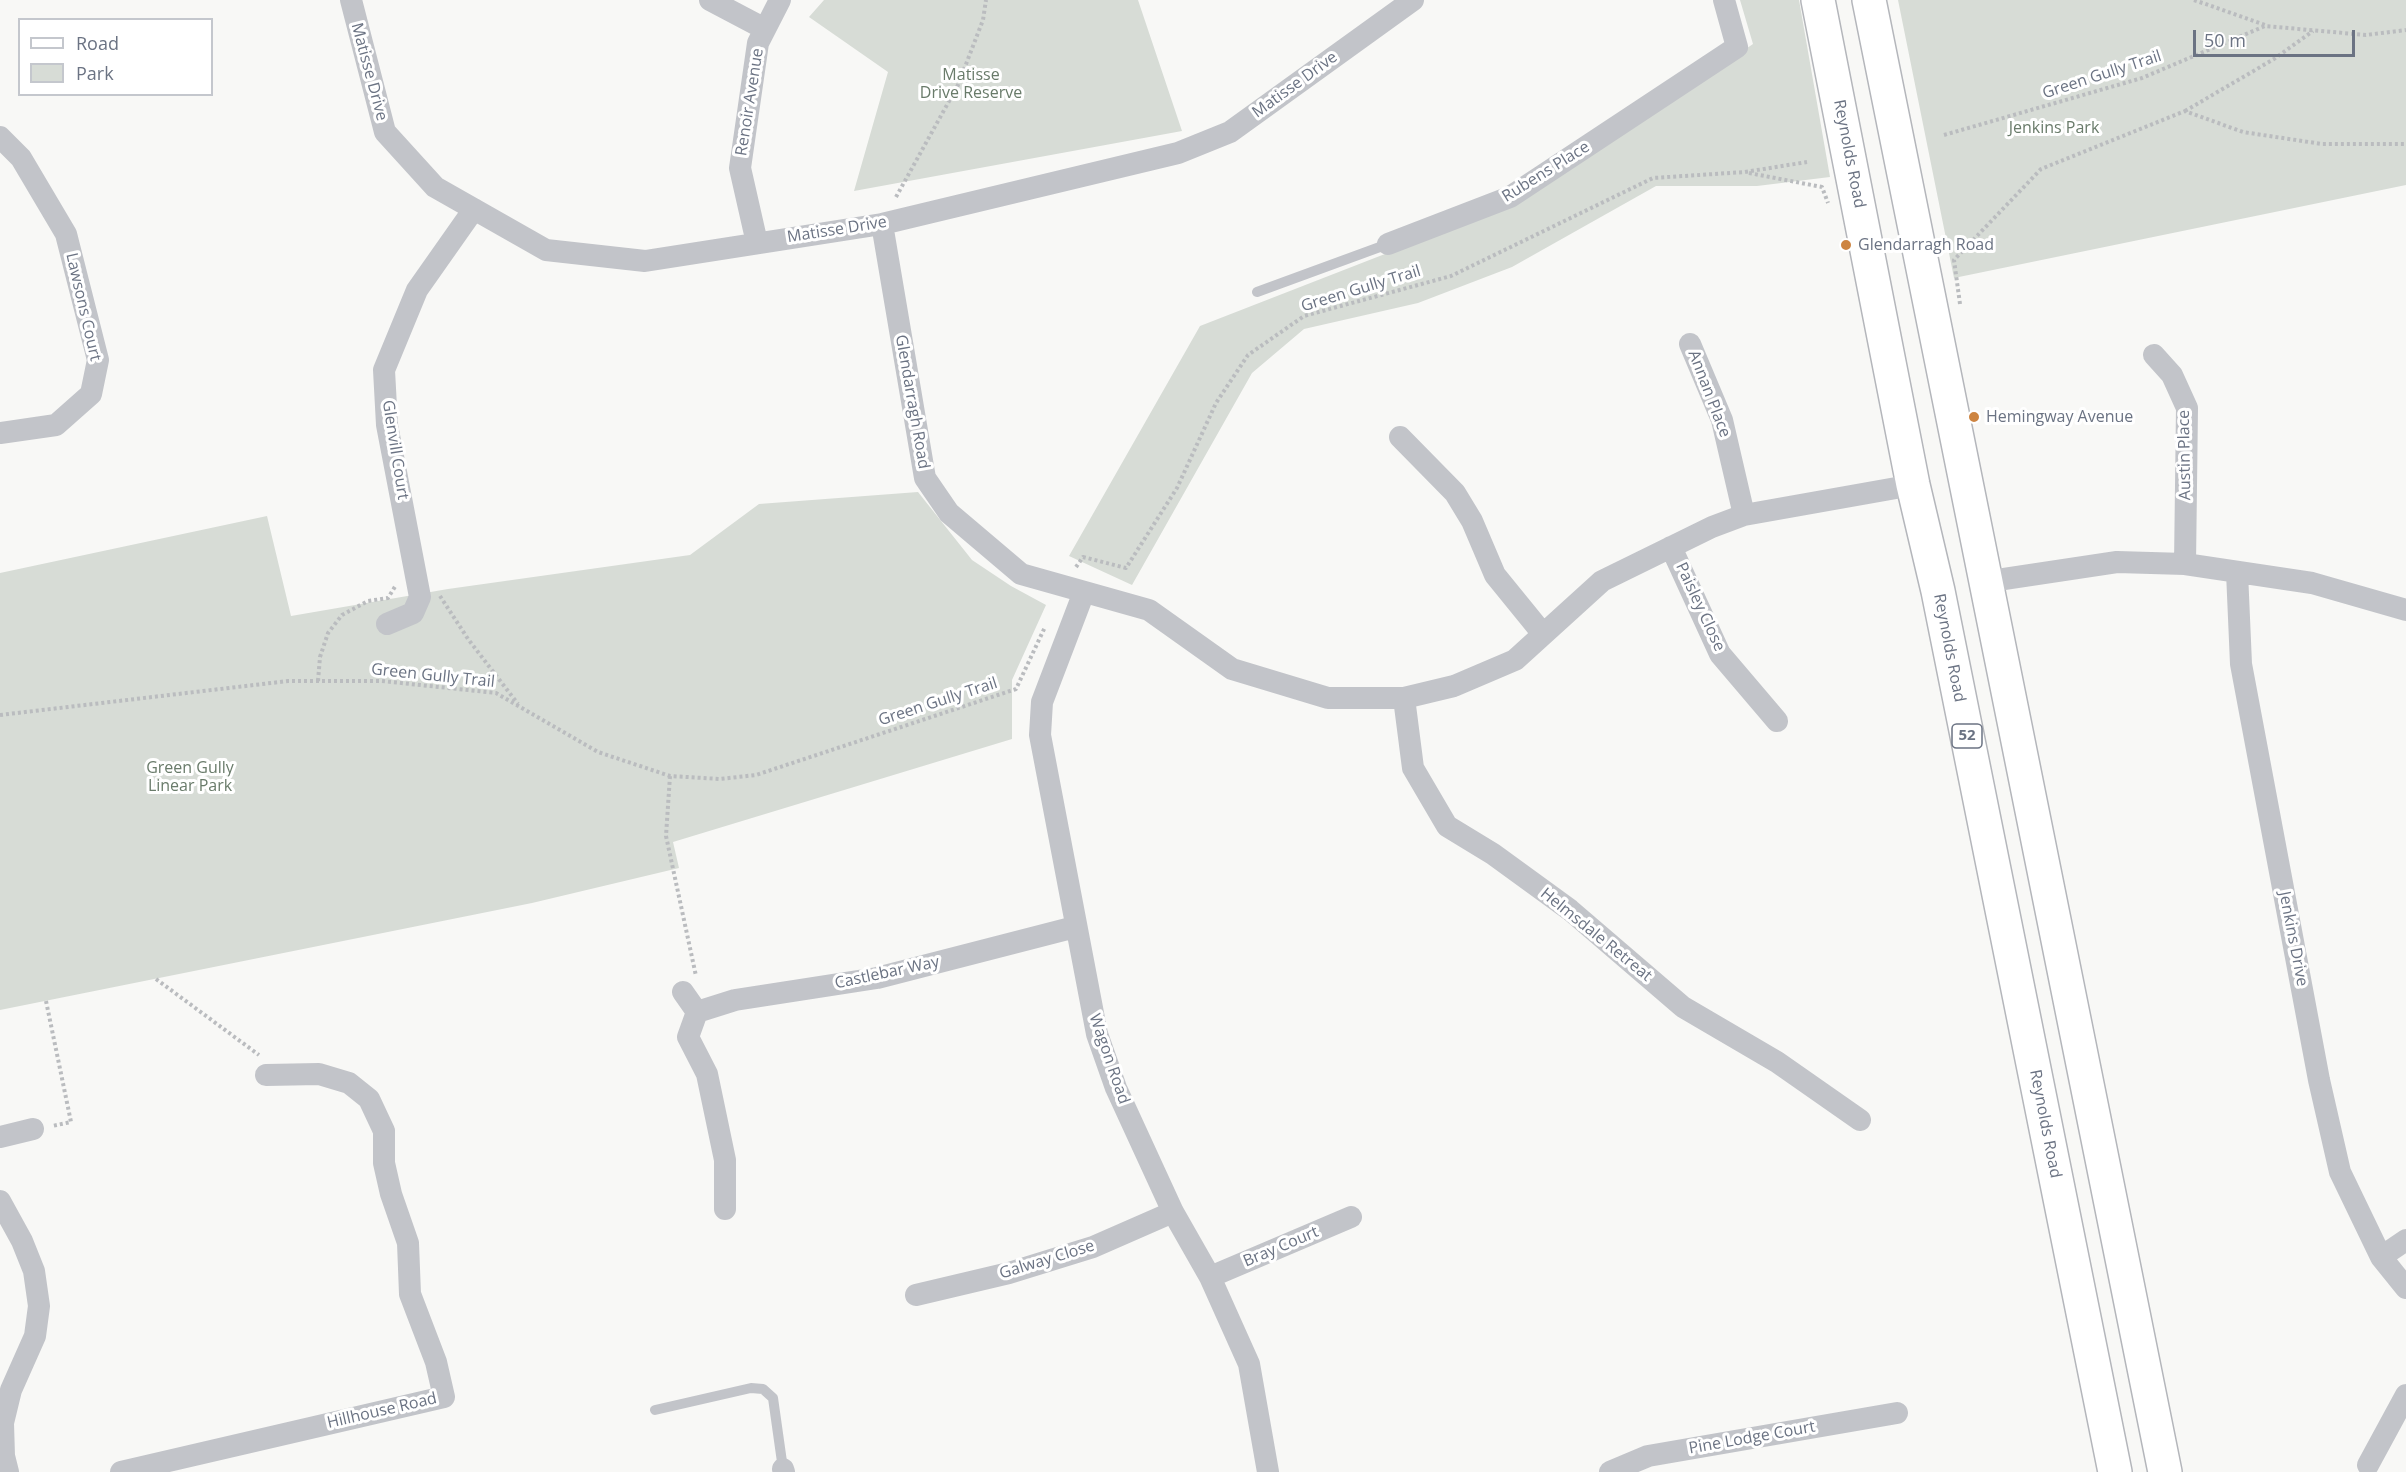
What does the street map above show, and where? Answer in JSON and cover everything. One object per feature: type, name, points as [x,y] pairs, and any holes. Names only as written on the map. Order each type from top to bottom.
[{"type":"main road","name":"Reynolds Road","points":[[1818,0],[1913,485],[1938,591],[2115,1472]]},
{"type":"main road","points":[[1869,0],[1984,582],[2165,1472]]},
{"type":"main road","points":[[1938,591],[1984,582]]},
{"type":"street","name":"Matisse Drive","points":[[351,0],[384,132],[435,187],[546,250],[645,261],[882,224],[1178,153],[1230,132],[1413,0]]},
{"type":"street","points":[[710,0],[765,29]]},
{"type":"street","name":"Renoir Avenue","points":[[757,243],[740,168],[758,42],[780,0]]},
{"type":"street","name":"Rubens Place","points":[[1388,244],[1510,197],[1737,47],[1724,0]]},
{"type":"street","name":"Lawsons Court","points":[[0,137],[21,158],[66,234],[98,360],[92,394],[56,425],[0,433]]},
{"type":"street","name":"Glenvill Court","points":[[387,624],[413,613],[420,597],[418,574],[387,425],[384,369],[417,290],[474,209]]},
{"type":"street","name":"Glendarragh Road","points":[[882,224],[925,478],[949,513],[1022,574],[1149,610],[1232,669],[1328,698],[1404,698],[1454,687],[1515,660],[1602,581],[1671,547],[1744,515],[1913,485]]},
{"type":"street","name":"Annan Place","points":[[1689,344],[1722,420],[1744,515]]},
{"type":"street","name":"Austin Place","points":[[2154,355],[2172,375],[2187,408],[2185,564]]},
{"type":"street","points":[[1400,437],[1455,493],[1472,522],[1495,575],[1543,634]]},
{"type":"street","name":"Paisley Close","points":[[1671,547],[1720,654],[1777,721]]},
{"type":"street","points":[[1984,582],[2117,562],[2185,564],[2312,583],[2406,610]]},
{"type":"street","name":"Jenkins Drive","points":[[2237,572],[2241,664],[2319,1080],[2340,1172],[2381,1257],[2406,1288]]},
{"type":"street","name":"Wagon Road","points":[[1074,589],[1042,702],[1040,735],[1097,1034],[1116,1088],[1173,1212],[1210,1277],[1249,1364],[1268,1472]]},
{"type":"street","name":"Helmsdale Retreat","points":[[1404,698],[1413,768],[1447,826],[1493,854],[1570,910],[1683,1007],[1777,1062],[1860,1120]]},
{"type":"street","name":"Castlebar Way","points":[[698,1011],[735,1000],[876,978],[1075,927]]},
{"type":"street","points":[[682,992],[698,1011],[688,1036],[707,1074],[725,1160],[725,1209]]},
{"type":"street","name":"Hillhouse Road","points":[[121,1472],[444,1397],[436,1362],[410,1294],[408,1243],[391,1194],[384,1163],[384,1131],[369,1099],[349,1083],[319,1074],[276,1075]]},
{"type":"street","points":[[0,1137],[33,1129]]},
{"type":"street","points":[[0,1201],[22,1240],[34,1271],[39,1306],[35,1336],[11,1390],[3,1424],[4,1456],[8,1472]]},
{"type":"street","name":"Galway Close","points":[[916,1295],[1009,1273],[1094,1247],[1173,1212]]},
{"type":"street","name":"Bray Court","points":[[1210,1277],[1351,1217]]},
{"type":"street","points":[[2381,1257],[2406,1240]]},
{"type":"street","points":[[2368,1465],[2406,1395]]},
{"type":"street","name":"Pine Lodge Court","points":[[1610,1472],[1648,1456],[1898,1413]]},
{"type":"lane","name":"Rubens Place","points":[[1257,292],[1388,244]]},
{"type":"lane","points":[[655,1410],[751,1388],[763,1389],[773,1398],[784,1471]]},
{"type":"path","points":[[882,224],[958,86],[983,20],[986,0]]},
{"type":"path","points":[[2194,0],[2265,26]]},
{"type":"path","name":"Green Gully Trail","points":[[1944,135],[2142,78],[2265,26],[2366,35],[2406,30]]},
{"type":"path","points":[[1954,260],[2042,169],[2185,111],[2274,59],[2314,30]]},
{"type":"path","points":[[2185,111],[2243,132],[2322,144],[2406,144]]},
{"type":"path","name":"Green Gully Trail","points":[[0,715],[288,681],[382,681],[496,693],[598,752],[670,776],[720,779],[756,775],[1016,689],[1074,589],[1083,556],[1125,568],[1177,488],[1216,403],[1248,355],[1304,316],[1451,276],[1653,178],[1745,172],[1807,162]]},
{"type":"path","points":[[318,681],[320,657],[328,633],[342,615],[368,601],[388,598],[397,582],[396,574],[418,574],[443,599],[468,639],[520,707]]},
{"type":"path","points":[[670,776],[666,836],[699,991],[698,1011]]},
{"type":"path","points":[[156,979],[276,1075]]},
{"type":"path","points":[[33,1129],[71,1122],[46,1001]]},
{"type":"green space","name":"Matisse Drive Reserve","points":[[824,0],[1138,0],[1182,131],[854,191],[888,72],[809,17]]},
{"type":"green space","points":[[1740,0],[1799,0],[1830,177],[1757,186],[1656,186],[1512,267],[1418,303],[1304,329],[1252,373],[1132,585],[1069,556],[1200,326],[1521,201],[1753,44]]},
{"type":"green space","name":"Jenkins Park","points":[[1898,0],[2406,0],[2406,185],[1954,278]]},
{"type":"green space","name":"Green Gully Linear Park","points":[[918,492],[972,560],[1011,586],[1046,605],[1012,680],[1012,739],[673,842],[679,868],[532,903],[0,1010],[0,573],[267,516],[291,616],[448,589],[690,555],[759,504]]},
{"type":"place","name":"Glendarragh Road","points":[[1846,245]]},
{"type":"place","name":"Hemingway Avenue","points":[[1974,417]]}]
